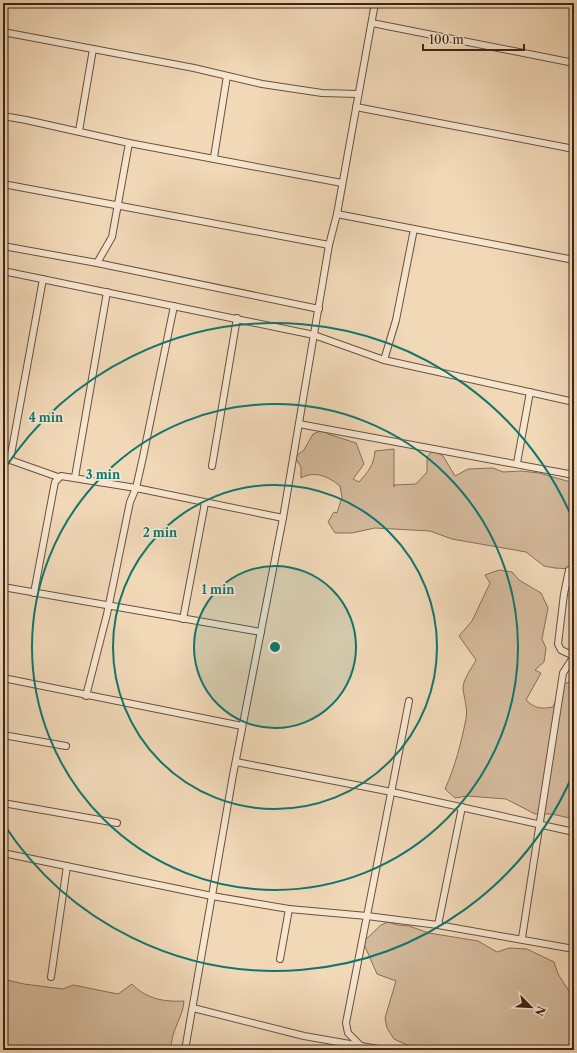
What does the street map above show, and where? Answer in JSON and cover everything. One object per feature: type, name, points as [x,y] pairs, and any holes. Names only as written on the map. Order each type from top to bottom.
[{"type":"street","points":[[185,1050],[242,726],[283,518],[329,245],[337,214],[375,3]]},
{"type":"street","points":[[372,23],[574,62]]},
{"type":"street","points":[[3,32],[262,84],[322,93],[358,94]]},
{"type":"street","points":[[79,131],[93,50]]},
{"type":"street","points":[[214,157],[227,76]]},
{"type":"street","points":[[356,107],[574,149]]},
{"type":"street","points":[[3,116],[79,131],[129,143],[214,157],[342,183]]},
{"type":"street","points":[[97,262],[110,243],[119,204],[129,143]]},
{"type":"street","points":[[3,184],[119,204],[329,245]]},
{"type":"street","points":[[337,214],[574,260]]},
{"type":"street","points":[[384,360],[396,320],[414,229]]},
{"type":"street","points":[[3,246],[97,262],[319,309]]},
{"type":"street","points":[[3,271],[314,335],[384,360],[574,402]]},
{"type":"street","points":[[43,280],[10,460],[58,477],[64,475],[136,488],[283,518]]},
{"type":"street","points":[[75,477],[107,292]]},
{"type":"street","points":[[86,696],[109,606],[130,502],[136,488],[174,306]]},
{"type":"street","points":[[212,466],[237,318]]},
{"type":"street","points":[[518,463],[530,392]]},
{"type":"street","points":[[299,424],[518,463],[574,475]]},
{"type":"street","points":[[34,593],[54,487],[58,477]]},
{"type":"street","points":[[183,619],[205,503]]},
{"type":"street","points":[[522,938],[563,673],[574,656],[561,650],[558,644],[564,594],[570,570]]},
{"type":"street","points":[[3,587],[261,632]]},
{"type":"street","points":[[3,678],[86,696],[242,726]]},
{"type":"street","points":[[361,1046],[348,1033],[346,1023],[410,702]]},
{"type":"street","points":[[3,735],[66,746]]},
{"type":"street","points":[[236,762],[392,792],[539,823],[574,832]]},
{"type":"street","points":[[3,803],[117,823]]},
{"type":"street","points":[[438,925],[462,807]]},
{"type":"street","points":[[3,853],[212,896],[289,909],[367,916],[438,925],[522,938],[574,949]]},
{"type":"street","points":[[51,977],[67,866]]},
{"type":"street","points":[[280,959],[289,909]]},
{"type":"street","points":[[193,1008],[350,1047],[361,1046],[384,1050]]},
{"type":"shaded area","points":[[323,430],[328,434],[356,443],[364,464],[353,479],[359,482],[370,468],[375,451],[394,449],[394,485],[416,484],[427,472],[427,457],[433,450],[443,456],[455,476],[468,469],[493,468],[503,472],[521,471],[539,473],[574,483],[574,569],[544,566],[526,552],[452,539],[430,531],[375,528],[352,533],[335,533],[328,522],[334,512],[337,513],[342,497],[340,486],[327,477],[311,475],[301,478],[301,467],[295,457],[304,450],[313,434]]},
{"type":"shaded area","points":[[499,570],[512,572],[519,580],[541,593],[548,608],[542,639],[546,648],[544,662],[535,670],[541,673],[526,700],[539,708],[553,707],[562,685],[569,682],[574,692],[574,819],[552,814],[535,814],[506,799],[467,796],[455,798],[445,789],[452,772],[466,719],[467,711],[463,685],[476,660],[459,636],[472,621],[490,583],[485,575]]},
{"type":"shaded area","points":[[388,922],[397,925],[409,926],[429,933],[478,941],[497,952],[509,948],[527,949],[554,962],[558,974],[574,999],[574,1050],[431,1050],[407,1045],[394,1039],[387,1028],[385,1018],[396,981],[377,974],[363,942],[381,925]]},
{"type":"shaded area","points":[[3,979],[24,984],[63,989],[73,985],[118,994],[132,984],[137,989],[149,996],[169,1001],[184,1001],[182,1012],[171,1043],[171,1050],[3,1050]]}]
